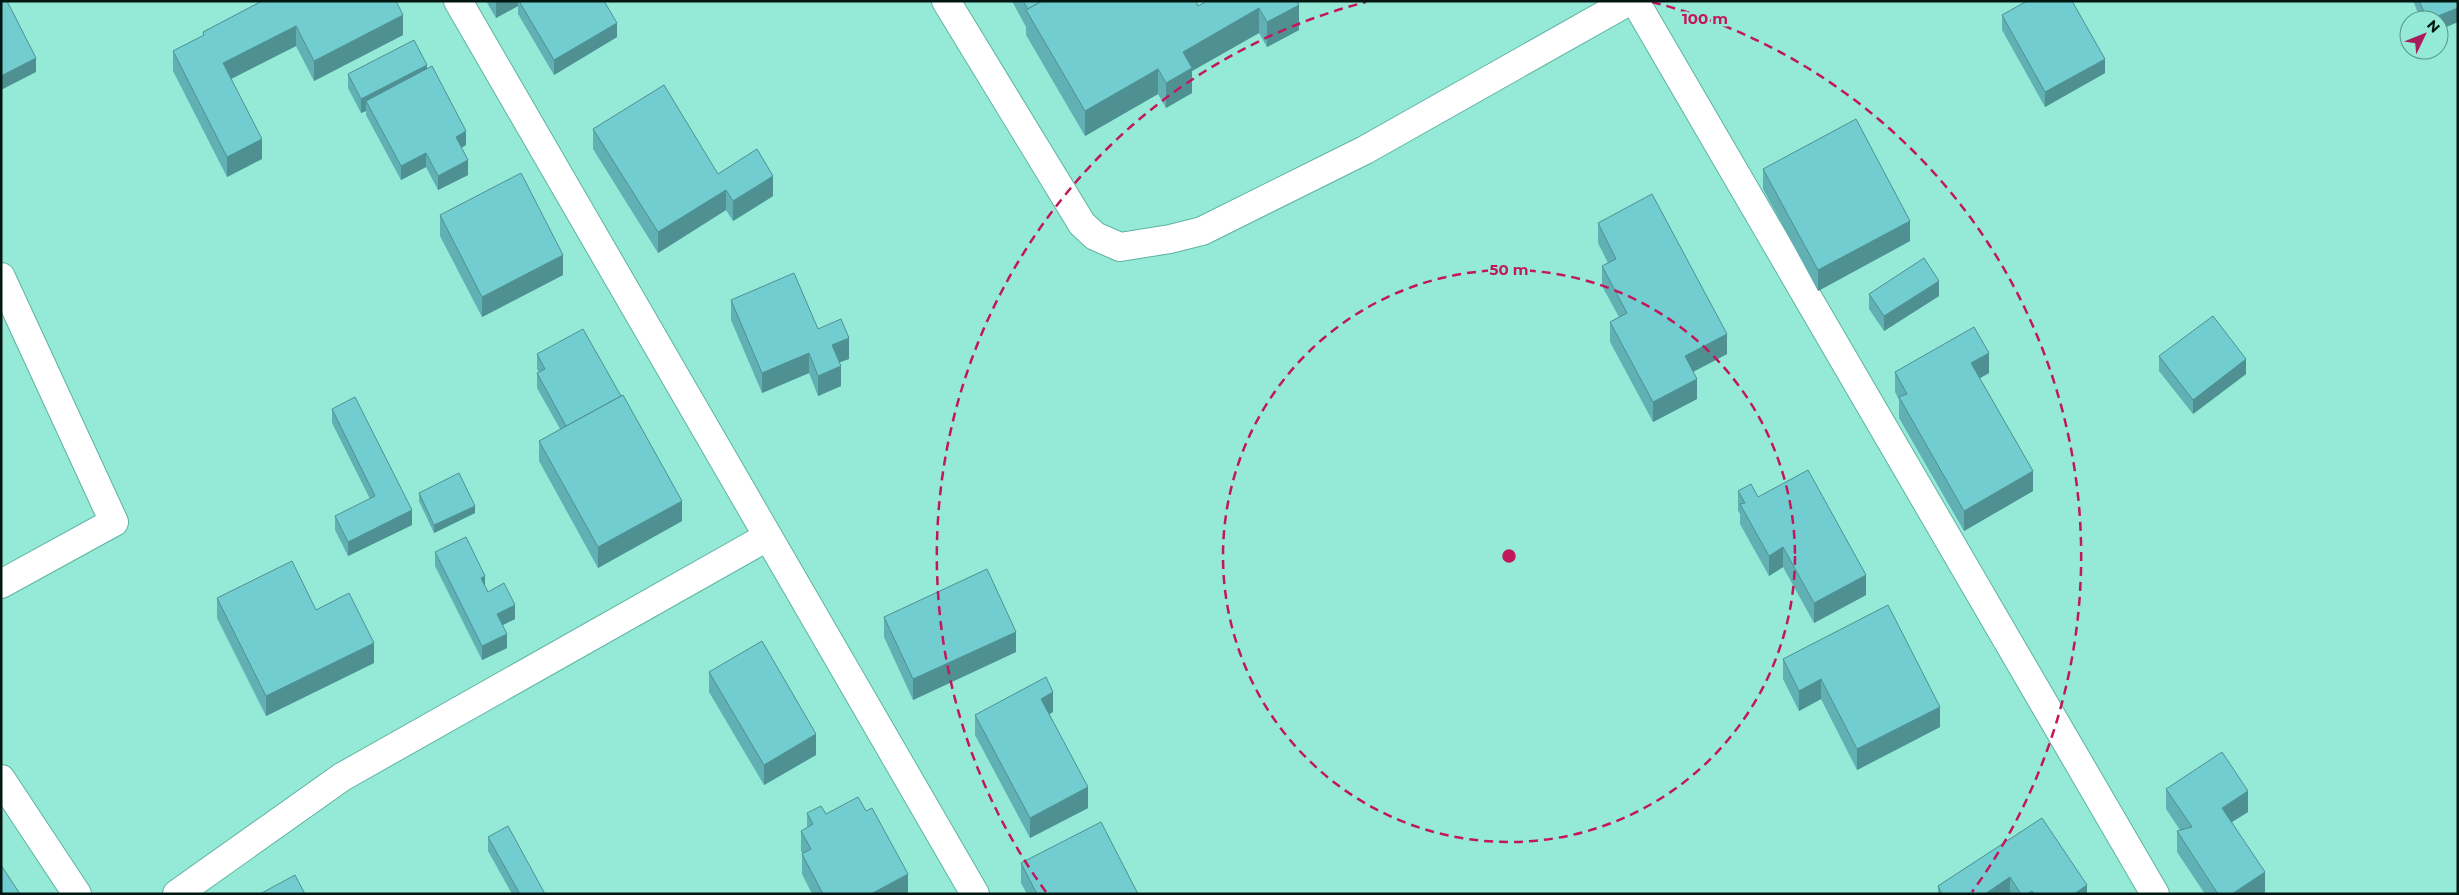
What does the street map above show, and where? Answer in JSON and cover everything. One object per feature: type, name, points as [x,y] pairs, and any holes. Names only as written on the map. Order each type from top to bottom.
[{"type":"street","points":[[458,1],[975,894]]},
{"type":"street","points":[[946,1],[1082,224],[1095,236],[1120,247],[1170,239],[1202,231],[1365,150],[1629,1]]},
{"type":"street","points":[[1635,1],[2155,894]]},
{"type":"street","points":[[1,277],[114,522],[1,584]]},
{"type":"street","points":[[176,894],[342,776],[767,537]]},
{"type":"street","points":[[1,778],[77,894]]},
{"type":"building","points":[[7,1],[36,58],[1,76],[1,2]]},
{"type":"building","points":[[262,1],[396,1],[403,15],[314,61],[296,26],[223,63],[262,139],[227,157],[173,51],[204,35],[203,32]]},
{"type":"building","points":[[519,1],[604,1],[617,23],[554,60]]},
{"type":"building","points":[[1023,1],[1042,1],[1028,9]]},
{"type":"building","points":[[1042,1],[1196,1],[1198,6],[1207,1],[1297,1],[1299,5],[1267,22],[1259,8],[1183,52],[1192,68],[1166,83],[1158,69],[1085,111],[1026,10]]},
{"type":"building","points":[[2027,1],[2072,1],[2105,59],[2045,92],[2002,15]]},
{"type":"building","points":[[2419,1],[2458,1],[2458,8],[2449,12],[2449,10],[2423,10]]},
{"type":"building","points":[[414,40],[427,65],[361,99],[348,74]]},
{"type":"building","points":[[432,66],[466,131],[456,137],[468,160],[438,176],[426,153],[401,166],[366,101]]},
{"type":"building","points":[[664,85],[718,174],[757,149],[773,176],[733,201],[726,190],[658,232],[593,129]]},
{"type":"building","points":[[1856,119],[1910,221],[1818,270],[1763,169]]},
{"type":"building","points":[[521,173],[563,255],[482,297],[440,215]]},
{"type":"building","points":[[1652,194],[1727,334],[1685,356],[1697,379],[1653,402],[1610,322],[1627,313],[1602,266],[1616,259],[1598,223]]},
{"type":"building","points":[[1924,258],[1939,281],[1884,316],[1869,294]]},
{"type":"building","points":[[794,273],[818,329],[841,319],[849,338],[832,345],[841,366],[818,376],[809,353],[762,373],[731,300]]},
{"type":"building","points":[[2213,316],[2246,359],[2193,400],[2159,356]]},
{"type":"building","points":[[1974,327],[1989,353],[1971,363],[2033,471],[1964,511],[1899,397],[1907,394],[1895,372]]},
{"type":"building","points":[[583,329],[621,396],[566,426],[537,373],[545,369],[537,354]]},
{"type":"building","points":[[623,395],[682,501],[598,547],[539,441]]},
{"type":"building","points":[[355,397],[412,510],[348,542],[335,516],[375,496],[332,409]]},
{"type":"building","points":[[1808,470],[1866,575],[1814,603],[1783,547],[1769,556],[1740,504],[1745,503],[1738,491],[1751,484],[1758,497]]},
{"type":"building","points":[[459,473],[475,506],[434,525],[419,493]]},
{"type":"building","points":[[466,537],[485,576],[481,578],[488,592],[504,583],[515,605],[497,614],[507,634],[482,646],[435,552]]},
{"type":"building","points":[[292,561],[316,610],[349,593],[374,643],[266,696],[217,598]]},
{"type":"building","points":[[987,569],[1016,632],[913,679],[884,617]]},
{"type":"building","points":[[1888,605],[1940,707],[1857,749],[1821,679],[1799,691],[1783,659]]},
{"type":"building","points":[[762,641],[816,734],[764,765],[709,672]]},
{"type":"building","points":[[1046,677],[1053,692],[1041,699],[1088,787],[1030,818],[975,715]]},
{"type":"building","points":[[2222,752],[2248,791],[2222,808],[2265,872],[2232,894],[2218,894],[2177,831],[2192,827],[2166,789]]},
{"type":"building","points":[[858,797],[866,811],[872,808],[908,874],[871,894],[823,894],[802,854],[811,849],[801,831],[813,824],[807,813],[821,806],[826,814]]},
{"type":"building","points":[[2042,818],[2087,885],[2074,894],[2034,894],[2032,891],[2027,894],[2021,894],[2010,877],[1985,894],[1942,894],[1938,886]]},
{"type":"building","points":[[1101,822],[1138,894],[1037,894],[1021,863]]},
{"type":"building","points":[[508,826],[545,894],[520,894],[488,837]]},
{"type":"building","points":[[1,865],[20,894],[1,894]]},
{"type":"building","points":[[295,875],[305,894],[260,894]]}]
